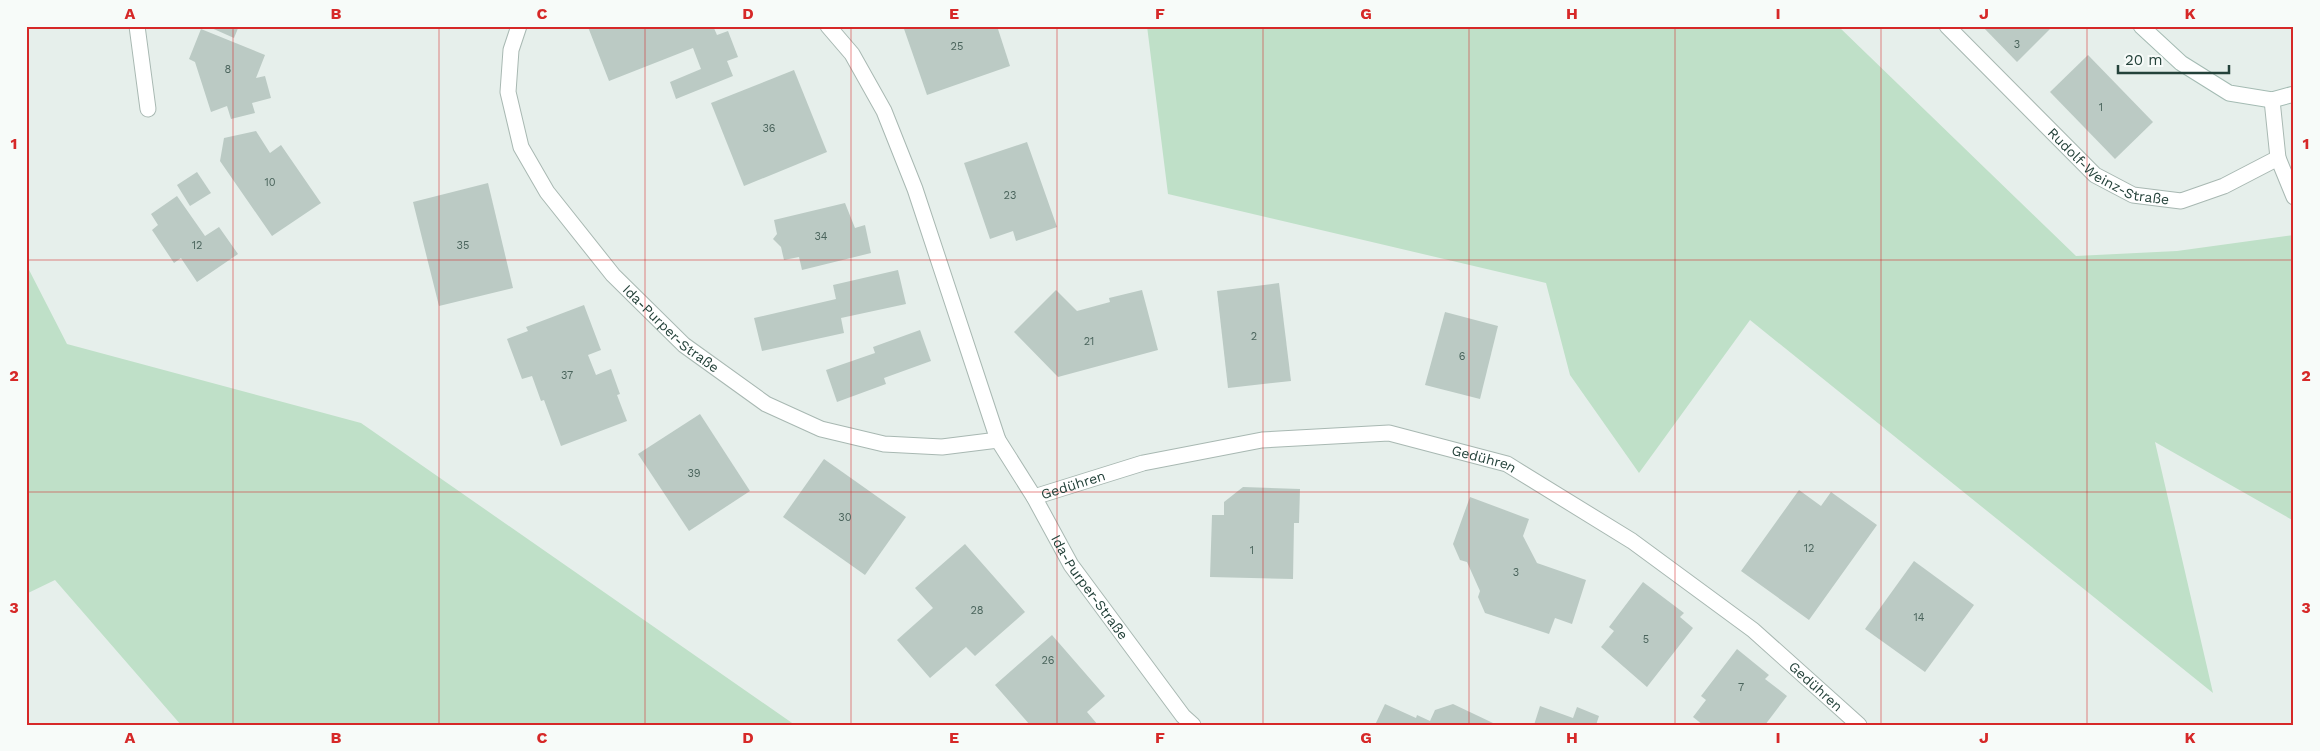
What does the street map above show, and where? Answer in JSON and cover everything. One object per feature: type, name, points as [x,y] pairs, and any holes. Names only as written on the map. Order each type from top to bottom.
[{"type":"street","points":[[137,26],[148,109]]},
{"type":"street","name":"Ida-Purper-Straße","points":[[519,26],[511,50],[508,92],[521,147],[547,192],[613,275],[684,345],[766,404],[821,429],[884,444],[942,447],[998,440]]},
{"type":"street","name":"Ida-Purper-Straße","points":[[828,26],[852,54],[884,112],[915,189],[998,440],[1034,498],[1071,565],[1183,716],[1193,725]]},
{"type":"street","name":"Rudolf-Weinz-Straße","points":[[1947,26],[2095,174],[2133,195],[2181,201],[2224,186],[2278,158]]},
{"type":"street","points":[[2142,26],[2181,63],[2229,93],[2272,100],[2294,94]]},
{"type":"street","points":[[2272,100],[2278,158],[2294,197]]},
{"type":"street","name":"Gedühren","points":[[1034,498],[1143,463],[1262,440],[1389,433],[1507,464],[1632,541],[1752,630],[1859,725]]},
{"type":"green space","points":[[1147,26],[1838,26],[2076,256],[2177,251],[2294,235],[2294,521],[2155,442],[2213,693],[1750,320],[1639,473],[1570,375],[1546,283],[1168,194]]},
{"type":"green space","points":[[26,264],[67,344],[361,423],[795,725],[181,725],[55,580],[26,594]]},
{"type":"building","points":[[207,26],[239,26],[234,38]]},
{"type":"building","points":[[713,26],[717,35],[728,31],[738,57],[727,61],[733,76],[676,99],[670,82],[701,69],[693,48],[609,81],[588,27]]},
{"type":"building","points":[[903,26],[997,26],[1010,66],[927,95]]},
{"type":"building","points":[[1982,26],[2053,26],[2017,62]]},
{"type":"building","points":[[201,29],[265,55],[256,78],[265,76],[271,98],[252,103],[255,113],[231,119],[227,106],[211,112],[195,62],[189,59]]},
{"type":"building","points":[[2088,55],[2153,122],[2115,159],[2050,92]]},
{"type":"building","points":[[794,70],[827,152],[744,186],[711,103]]},
{"type":"building","points":[[256,131],[270,153],[281,145],[321,203],[272,236],[220,161],[224,138]]},
{"type":"building","points":[[1027,142],[1057,227],[1016,241],[1013,231],[990,239],[964,163]]},
{"type":"building","points":[[197,172],[211,193],[190,206],[177,185]]},
{"type":"building","points":[[488,183],[513,288],[439,306],[413,202]]},
{"type":"building","points":[[177,196],[205,236],[219,227],[238,254],[197,282],[181,258],[174,263],[152,230],[158,225],[151,214]]},
{"type":"building","points":[[845,203],[855,228],[865,225],[871,253],[802,270],[799,257],[784,260],[781,247],[773,239],[777,234],[774,220]]},
{"type":"building","points":[[898,270],[906,304],[841,318],[844,333],[762,351],[754,318],[836,299],[833,285]]},
{"type":"building","points":[[1279,283],[1291,381],[1228,388],[1217,291]]},
{"type":"building","points":[[1056,290],[1077,311],[1110,302],[1109,298],[1142,290],[1158,350],[1058,377],[1014,332]]},
{"type":"building","points":[[584,305],[601,350],[588,355],[596,375],[611,369],[620,394],[617,395],[627,421],[561,446],[544,400],[541,401],[532,376],[522,379],[507,339],[528,331],[526,327]]},
{"type":"building","points":[[1445,312],[1498,326],[1480,399],[1425,385]]},
{"type":"building","points":[[920,330],[931,361],[884,378],[886,384],[837,402],[826,370],[875,353],[873,347]]},
{"type":"building","points":[[700,414],[750,491],[689,531],[638,454]]},
{"type":"building","points":[[824,459],[906,517],[865,575],[783,517]]},
{"type":"building","points":[[1243,487],[1300,489],[1299,523],[1294,523],[1293,579],[1210,577],[1212,515],[1224,515],[1224,502]]},
{"type":"building","points":[[1799,490],[1821,506],[1831,492],[1877,525],[1809,620],[1741,571]]},
{"type":"building","points":[[1470,497],[1529,519],[1523,536],[1537,563],[1586,580],[1572,624],[1555,618],[1549,634],[1485,613],[1478,597],[1480,591],[1467,562],[1460,560],[1453,544]]},
{"type":"building","points":[[965,544],[1025,612],[975,656],[966,647],[930,678],[897,640],[933,608],[915,588]]},
{"type":"building","points":[[1914,561],[1974,605],[1925,672],[1865,629]]},
{"type":"building","points":[[1643,582],[1684,613],[1680,617],[1693,628],[1647,687],[1601,647],[1614,631],[1609,627]]},
{"type":"building","points":[[1052,635],[1105,696],[1087,712],[1098,725],[1030,725],[995,685]]},
{"type":"building","points":[[1737,649],[1769,675],[1765,679],[1787,696],[1765,725],[1703,725],[1693,717],[1706,700],[1701,696]]},
{"type":"building","points":[[1385,704],[1416,718],[1417,715],[1430,721],[1435,710],[1453,704],[1493,723],[1492,725],[1375,725]]},
{"type":"building","points":[[1540,706],[1573,718],[1577,707],[1599,716],[1596,725],[1534,725]]}]
